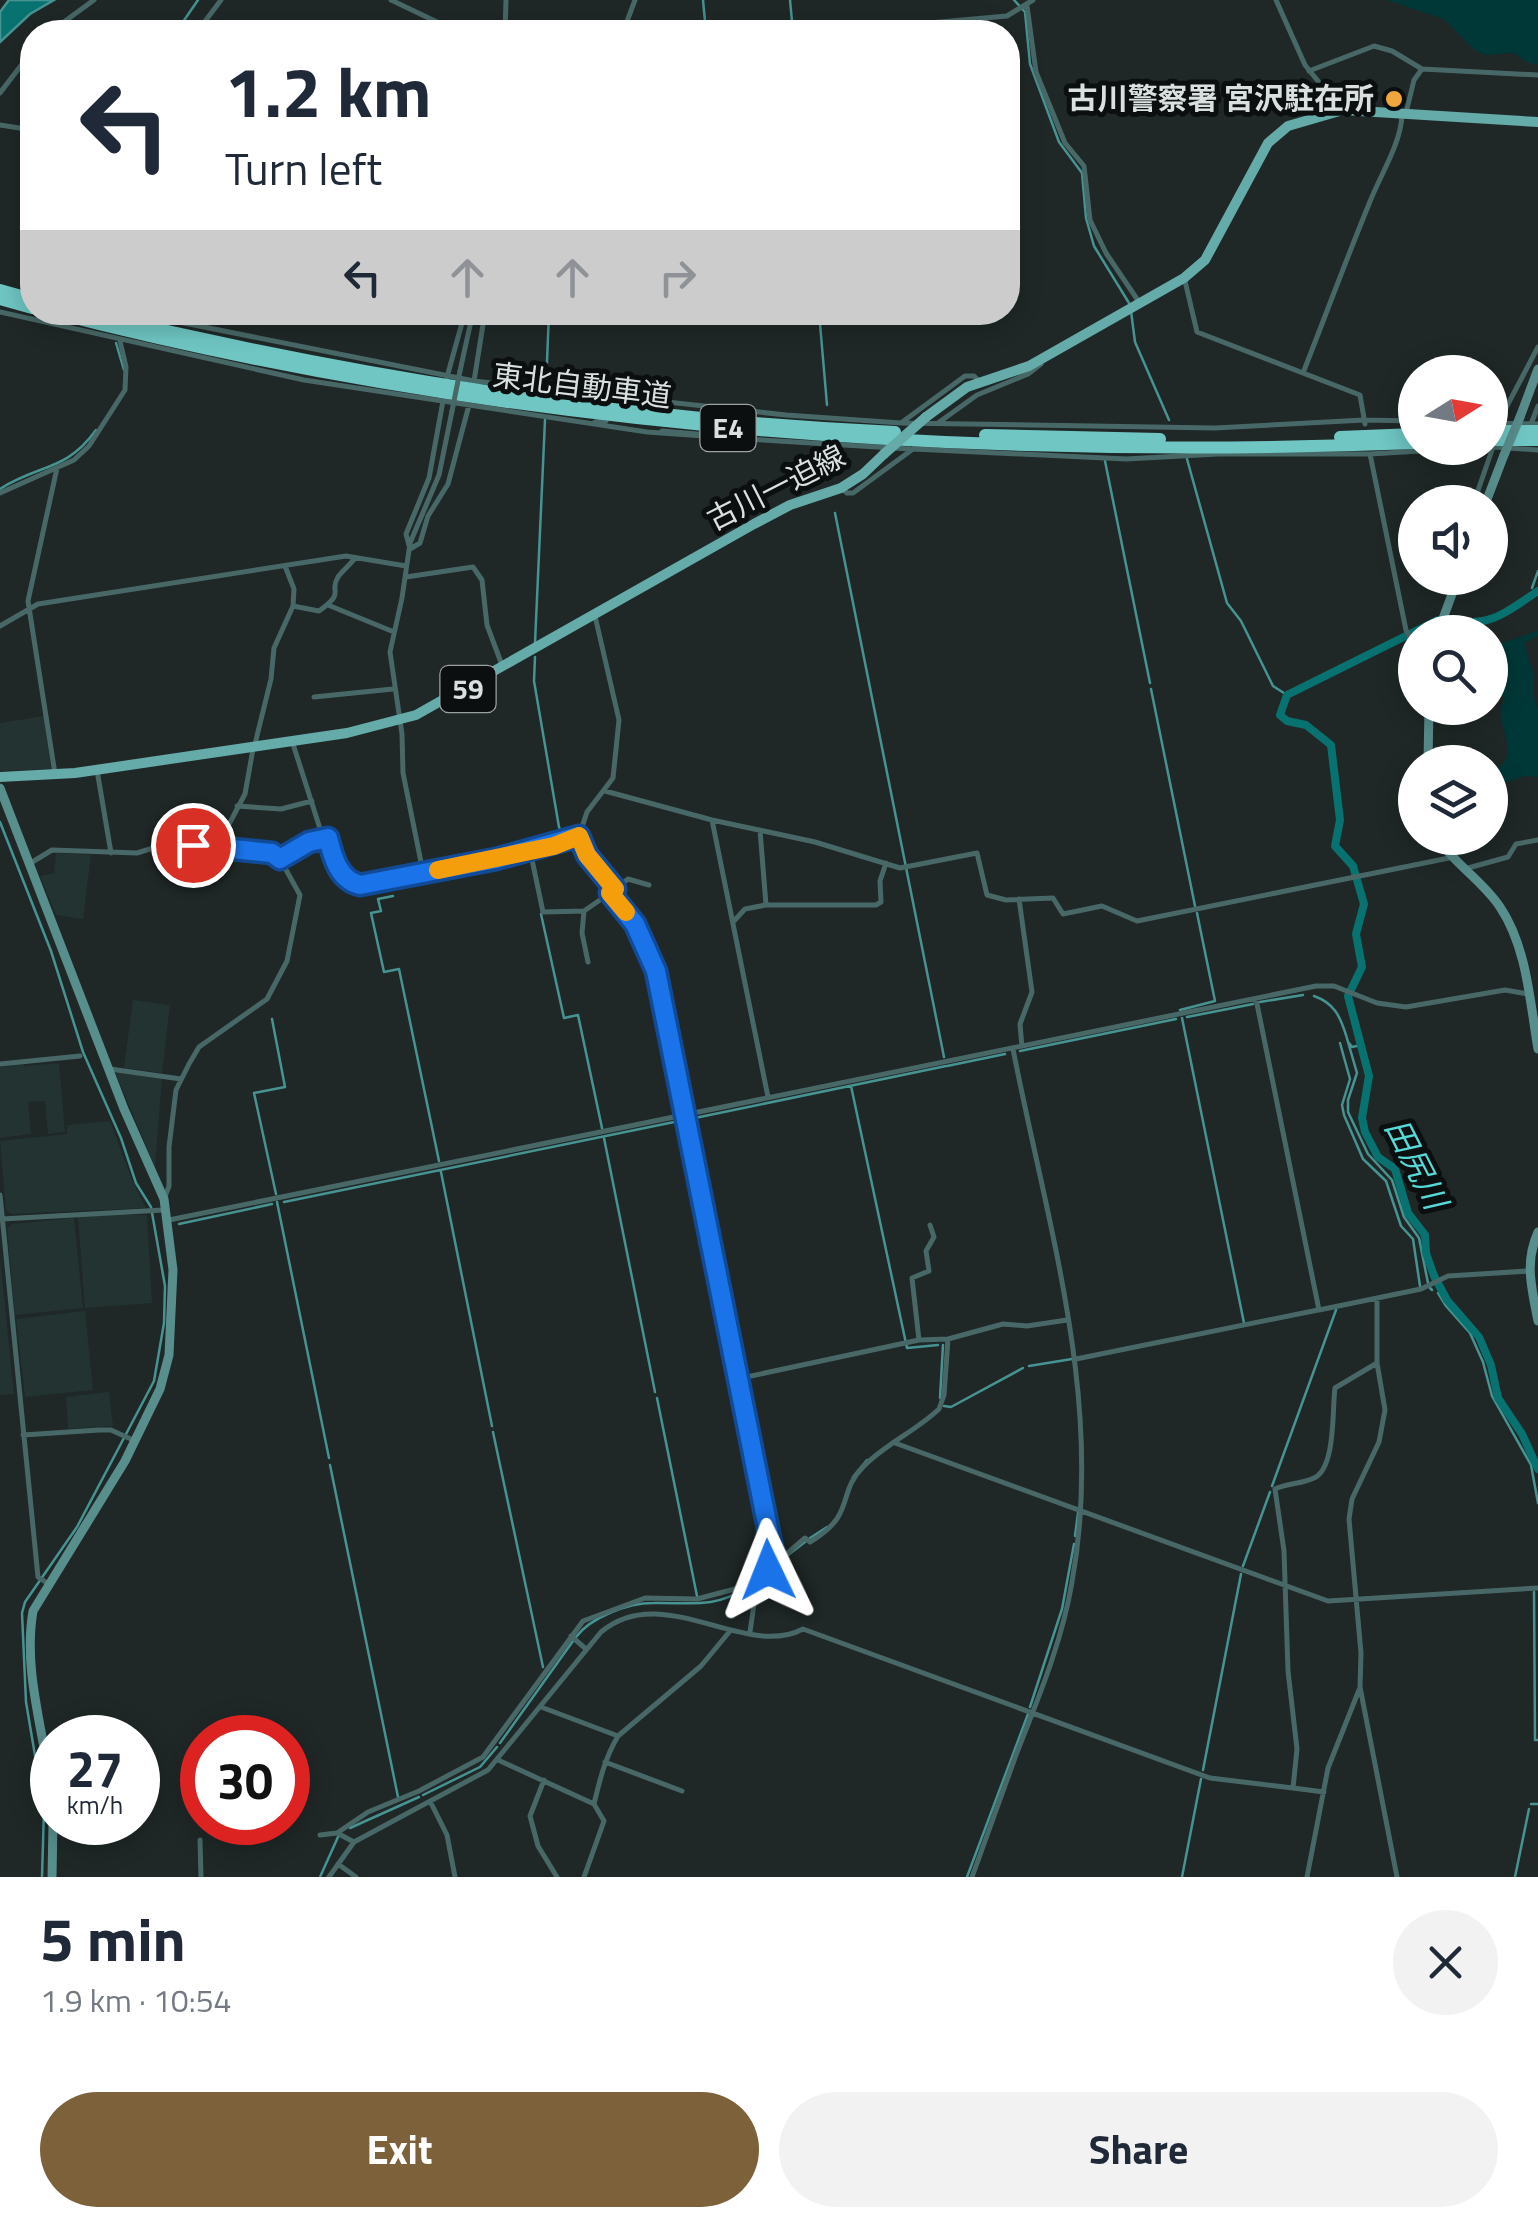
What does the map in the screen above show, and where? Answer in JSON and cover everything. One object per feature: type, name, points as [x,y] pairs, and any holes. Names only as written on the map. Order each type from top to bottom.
[{"type":"highway","name":"東北自動車道","points":[[79,325],[379,383],[555,410],[754,431],[1080,447],[1398,443]]},
{"type":"highway","name":"東北自動車道","points":[[143,325],[380,373],[556,400],[768,423],[885,432],[1080,438],[1398,435]]},
{"type":"highway","points":[[1508,427],[1536,426]]},
{"type":"highway","points":[[1508,443],[1538,440]]},
{"type":"main road","name":"古川一迫線","points":[[0,777],[97,770],[400,721],[448,700],[779,511],[841,488],[931,421],[957,392],[979,381],[1018,371],[1184,278],[1205,260],[1273,136],[1288,126],[1335,110],[1538,122]]},
{"type":"street","points":[[66,20],[94,0]]},
{"type":"street","points":[[390,0],[432,20]]},
{"type":"street","points":[[962,20],[1007,16],[1033,0]]},
{"type":"street","points":[[1276,0],[1309,71],[1335,110]]},
{"type":"street","points":[[1024,8],[1036,72],[1065,143],[1084,166],[1090,220],[1133,305]]},
{"type":"street","points":[[1309,71],[1374,46],[1392,51],[1422,69],[1538,75]]},
{"type":"street","points":[[0,93],[20,67]]},
{"type":"street","points":[[1303,373],[1352,243],[1399,138],[1414,80],[1422,69]]},
{"type":"street","points":[[1184,278],[1197,332],[1360,395],[1364,422]]},
{"type":"street","points":[[70,325],[120,341],[304,377],[646,432],[1126,459],[1398,449]]},
{"type":"street","points":[[185,325],[309,353],[447,377],[743,411],[900,423],[1215,428],[1398,421]]},
{"type":"street","points":[[447,377],[461,325]]},
{"type":"street","points":[[424,872],[403,773],[390,652],[414,528],[439,475],[470,325]]},
{"type":"street","points":[[474,381],[483,325]]},
{"type":"street","points":[[0,493],[57,468],[89,446],[123,397],[127,374],[120,341]]},
{"type":"street","points":[[1508,402],[1538,347]]},
{"type":"street","points":[[931,421],[977,395],[1028,374],[1048,355]]},
{"type":"street","points":[[1493,485],[1538,369]]},
{"type":"street","points":[[900,423],[965,376],[974,376],[979,381]]},
{"type":"street","points":[[564,391],[608,402]]},
{"type":"street","points":[[410,550],[406,534],[433,466],[443,401]]},
{"type":"street","points":[[666,402],[704,411],[743,411]]},
{"type":"street","points":[[410,550],[420,543],[428,516],[448,484],[469,405]]},
{"type":"street","points":[[1536,426],[1538,406]]},
{"type":"street","points":[[562,420],[606,421]]},
{"type":"street","points":[[646,432],[704,432],[746,439]]},
{"type":"street","points":[[1508,447],[1538,450]]},
{"type":"street","points":[[841,488],[846,494],[853,492],[913,449]]},
{"type":"street","points":[[1369,450],[1404,615]]},
{"type":"street","points":[[55,774],[28,595],[57,468]]},
{"type":"street","points":[[0,626],[38,604],[346,556],[406,566]]},
{"type":"street","points":[[293,606],[318,611],[328,605],[337,594],[338,577],[355,558]]},
{"type":"street","points":[[218,846],[245,794],[271,679],[274,648],[293,606],[294,589],[285,566]]},
{"type":"street","points":[[406,577],[473,567],[482,580],[487,625],[503,668]]},
{"type":"street","points":[[328,605],[394,632]]},
{"type":"street","points":[[594,616],[619,720],[613,778],[587,812],[579,836],[587,855],[635,924],[654,962],[775,1563]]},
{"type":"street","points":[[314,698],[393,689]]},
{"type":"street","points":[[292,741],[323,838]]},
{"type":"street","points":[[97,770],[111,853]]},
{"type":"street","points":[[0,788],[164,1210],[173,1270],[169,1355],[160,1390],[76,1542],[42,1580]]},
{"type":"street","points":[[605,791],[905,868],[977,853],[987,894],[1004,900],[1053,898],[1063,914],[1102,906],[1142,921],[1454,858]]},
{"type":"street","points":[[238,806],[281,809],[312,800]]},
{"type":"street","points":[[712,820],[768,1098]]},
{"type":"street","points":[[760,830],[766,906]]},
{"type":"street","points":[[280,859],[328,838],[338,867],[356,884],[530,850],[579,836]]},
{"type":"street","points":[[1468,868],[1508,857],[1516,844],[1538,840]]},
{"type":"street","points":[[29,864],[52,850],[142,853],[166,844],[218,846],[272,853],[280,859],[297,888],[300,903],[285,967],[272,991],[260,1006],[199,1047],[181,1079],[174,1106],[164,1210]]},
{"type":"street","points":[[530,850],[543,912],[584,910],[628,880],[650,885]]},
{"type":"street","points":[[1452,855],[1468,868],[1510,925],[1531,989],[1538,1049]]},
{"type":"street","points":[[732,922],[745,909],[766,906],[876,906],[881,902],[880,881],[886,863]]},
{"type":"street","points":[[1019,899],[1032,988],[1020,1024],[1022,1047]]},
{"type":"street","points":[[584,910],[582,932],[588,962]]},
{"type":"street","points":[[2,1219],[164,1210],[684,1115],[1325,984],[1377,1003],[1406,1007],[1531,989]]},
{"type":"street","points":[[1256,999],[1319,1310]]},
{"type":"street","points":[[972,1877],[1034,1712],[1065,1616],[1081,1512],[1083,1434],[1076,1359],[1013,1049]]},
{"type":"street","points":[[0,1064],[80,1056]]},
{"type":"street","points":[[109,1069],[181,1079]]},
{"type":"street","points":[[0,1195],[23,1435],[42,1580],[30,1629],[37,1715]]},
{"type":"street","points":[[919,1340],[912,1278],[929,1271],[926,1251],[934,1236],[930,1225]]},
{"type":"street","points":[[1538,1232],[1529,1256],[1538,1321]]},
{"type":"street","points":[[1076,1359],[1377,1299],[1468,1273],[1532,1279]]},
{"type":"street","points":[[1377,1299],[1378,1363],[1385,1401],[1380,1436],[1350,1503],[1360,1687],[1397,1877]]},
{"type":"street","points":[[739,1378],[919,1340],[948,1339],[1003,1324],[1027,1326],[1068,1320]]},
{"type":"street","points":[[320,1835],[336,1833],[368,1812],[420,1791],[483,1757],[571,1636],[592,1615],[636,1600],[697,1599],[746,1583],[804,1538],[810,1542],[832,1528],[860,1470],[936,1412],[942,1402],[948,1339]]},
{"type":"street","points":[[1294,1788],[1297,1748],[1276,1489],[1321,1474],[1330,1452],[1335,1388],[1378,1363]]},
{"type":"street","points":[[23,1435],[99,1430],[131,1439]]},
{"type":"street","points":[[894,1442],[1328,1600],[1538,1588]]},
{"type":"street","points":[[746,1583],[754,1604],[750,1632]]},
{"type":"street","points":[[329,1877],[354,1842],[480,1776],[498,1760],[586,1649],[610,1625],[628,1617],[684,1617],[730,1630],[775,1636],[803,1629],[1210,1778],[1324,1792]]},
{"type":"street","points":[[594,1804],[604,1762],[618,1736],[701,1666],[730,1630]]},
{"type":"street","points":[[571,1636],[586,1649]]},
{"type":"street","points":[[1307,1877],[1332,1754],[1360,1687]]},
{"type":"street","points":[[541,1708],[618,1736]]},
{"type":"street","points":[[493,1742],[505,1751]]},
{"type":"street","points":[[498,1760],[594,1804],[604,1821],[584,1877]]},
{"type":"street","points":[[604,1762],[682,1790]]},
{"type":"street","points":[[544,1780],[531,1810],[531,1822],[544,1859],[556,1877]]},
{"type":"street","points":[[420,1791],[447,1835],[455,1877]]},
{"type":"street","points":[[336,1833],[354,1842]]},
{"type":"street","points":[[52,1877],[53,1845]]},
{"type":"street","points":[[200,1845],[201,1877]]},
{"type":"street","points":[[338,1864],[356,1877]]},
{"type":"shaded area","points":[[9,0],[54,0],[20,20],[0,42],[0,12]]},
{"type":"shaded area","points":[[1386,0],[1538,0],[1538,64],[1528,63],[1514,53],[1485,55],[1474,50],[1444,19]]},
{"type":"shaded area","points":[[1538,630],[1538,636],[1524,643],[1538,710],[1538,777],[1524,776],[1509,782],[1508,745],[1503,725],[1508,725],[1508,641]]},
{"type":"shaded area","points":[[44,716],[51,769],[0,771],[0,723]]},
{"type":"shaded area","points":[[56,853],[91,855],[83,919],[56,915],[40,876],[54,873]]},
{"type":"shaded area","points":[[133,1000],[170,1005],[162,1073],[124,1068]]},
{"type":"shaded area","points":[[59,1063],[65,1132],[48,1134],[45,1101],[28,1102],[31,1134],[0,1138],[0,1067],[24,1064],[25,1071],[25,1066]]},
{"type":"shaded area","points":[[115,1072],[162,1078],[155,1167]]},
{"type":"shaded area","points":[[110,1121],[146,1208],[11,1214],[6,1210],[0,1141],[67,1134],[67,1125]]},
{"type":"shaded area","points":[[147,1215],[152,1303],[85,1308],[78,1217]]},
{"type":"shaded area","points":[[74,1218],[83,1308],[15,1315],[7,1228],[12,1224]]},
{"type":"shaded area","points":[[0,1258],[14,1394],[0,1395]]},
{"type":"shaded area","points":[[85,1311],[93,1390],[25,1397],[16,1319]]},
{"type":"shaded area","points":[[109,1392],[113,1426],[68,1429],[66,1397]]},
{"type":"waterway","points":[[184,20],[198,0]]},
{"type":"waterway","points":[[703,0],[705,20]]},
{"type":"waterway","points":[[790,0],[792,20]]},
{"type":"waterway","points":[[1014,0],[1025,12],[1030,64],[1059,142],[1082,173],[1086,218],[1094,246],[1129,303]]},
{"type":"waterway","points":[[1131,311],[1135,342],[1169,420]]},
{"type":"waterway","points":[[546,386],[548,325]]},
{"type":"waterway","points":[[820,325],[827,405]]},
{"type":"waterway","points":[[116,343],[124,370]]},
{"type":"waterway","points":[[535,643],[545,420]]},
{"type":"waterway","points":[[0,489],[62,461],[96,430]]},
{"type":"waterway","points":[[1187,459],[1227,603],[1241,621],[1273,686],[1287,695]]},
{"type":"waterway","points":[[1105,461],[1150,683]]},
{"type":"waterway","points":[[835,513],[944,1057]]},
{"type":"waterway","points":[[1532,588],[1538,571]]},
{"type":"waterway","name":"田尻川","points":[[1538,591],[1492,619],[1438,620],[1287,695],[1280,715],[1287,721],[1306,725],[1331,745],[1340,820],[1335,846],[1353,866],[1364,904],[1356,934],[1362,967],[1348,996],[1369,1076],[1362,1118],[1365,1132],[1378,1157],[1395,1169],[1408,1213],[1425,1235],[1434,1276],[1447,1300],[1479,1337],[1491,1365],[1498,1398],[1522,1434],[1538,1469]]},
{"type":"waterway","points":[[535,657],[534,681],[559,827],[574,851],[632,917]]},
{"type":"waterway","points":[[1151,689],[1195,906]]},
{"type":"waterway","points":[[0,822],[51,951],[83,1052],[136,1183],[151,1207],[165,1286],[164,1323],[154,1381],[77,1527],[25,1602],[22,1613],[26,1702],[44,1809],[42,1877]]},
{"type":"waterway","points":[[393,896],[378,899],[381,911],[371,913],[384,972],[399,969],[439,1161]]},
{"type":"waterway","points":[[1180,1010],[1215,1001],[1197,913]]},
{"type":"waterway","points":[[541,914],[564,1018],[578,1015],[602,1128]]},
{"type":"waterway","points":[[639,928],[662,973],[663,989]]},
{"type":"waterway","points":[[1260,1002],[1303,995]]},
{"type":"waterway","points":[[1314,996],[1335,1011],[1346,1035]]},
{"type":"waterway","points":[[1187,1017],[1253,1004]]},
{"type":"waterway","points":[[1182,1018],[1244,1323]]},
{"type":"waterway","points":[[272,1019],[285,1087],[254,1093],[276,1194]]},
{"type":"waterway","points":[[1020,1051],[1176,1019]]},
{"type":"waterway","points":[[1346,1035],[1357,1073],[1348,1112],[1368,1154],[1392,1180],[1404,1217],[1419,1238],[1428,1283]]},
{"type":"waterway","points":[[1340,1043],[1350,1079],[1342,1105],[1344,1115],[1363,1159],[1386,1181],[1401,1226],[1413,1239],[1420,1286]]},
{"type":"waterway","points":[[1349,1043],[1352,1047],[1361,1045]]},
{"type":"waterway","points":[[947,1066],[1005,1054]]},
{"type":"waterway","points":[[695,1118],[946,1066]]},
{"type":"waterway","points":[[851,1086],[907,1348],[938,1345]]},
{"type":"waterway","points":[[284,1202],[679,1121]]},
{"type":"waterway","points":[[604,1138],[655,1392]]},
{"type":"waterway","points":[[441,1172],[492,1426]]},
{"type":"waterway","points":[[277,1202],[329,1458]]},
{"type":"waterway","points":[[179,1224],[272,1204]]},
{"type":"waterway","points":[[1438,1293],[1470,1333],[1492,1396],[1531,1465],[1538,1503]]},
{"type":"waterway","points":[[1272,1486],[1336,1310]]},
{"type":"waterway","points":[[940,1398],[943,1345]]},
{"type":"waterway","points":[[1029,1366],[1072,1359]]},
{"type":"waterway","points":[[944,1406],[951,1407],[1023,1368]]},
{"type":"waterway","points":[[657,1398],[697,1596]]},
{"type":"waterway","points":[[493,1432],[543,1667]]},
{"type":"waterway","points":[[853,1477],[867,1460]]},
{"type":"waterway","points":[[330,1465],[398,1797]]},
{"type":"waterway","points":[[1243,1566],[1270,1492]]},
{"type":"waterway","points":[[1075,1536],[1078,1513]]},
{"type":"waterway","points":[[810,1538],[827,1527]]},
{"type":"waterway","points":[[772,1536],[777,1559]]},
{"type":"waterway","points":[[749,1585],[805,1542]]},
{"type":"waterway","points":[[1030,1707],[1062,1609],[1074,1544]]},
{"type":"waterway","points":[[1203,1770],[1241,1574]]},
{"type":"waterway","points":[[576,1637],[600,1617],[622,1608],[712,1602],[745,1588]]},
{"type":"waterway","points":[[1534,1592],[1538,1740]]},
{"type":"waterway","points":[[500,1743],[573,1641]]},
{"type":"waterway","points":[[967,1877],[1028,1714]]},
{"type":"waterway","points":[[423,1795],[480,1767],[497,1747]]},
{"type":"waterway","points":[[1182,1877],[1201,1779]]},
{"type":"waterway","points":[[350,1828],[419,1797]]},
{"type":"waterway","points":[[1531,1804],[1538,1804]]},
{"type":"waterway","points":[[1515,1877],[1529,1809]]},
{"type":"waterway","points":[[320,1877],[338,1837]]},
{"type":"slow traffic","points":[[438,870],[554,846],[579,836],[587,855],[615,889],[610,893],[626,912]]},
{"type":"place","name":"古川警察署 宮沢駐在所","points":[[1394,99]]},
{"type":"route","points":[[193,845],[272,853],[280,859],[309,842],[328,838],[338,867],[350,882],[360,885],[496,859],[570,842],[579,836],[587,855],[615,889],[610,893],[635,924],[654,962],[775,1563],[768,1570]]}]
